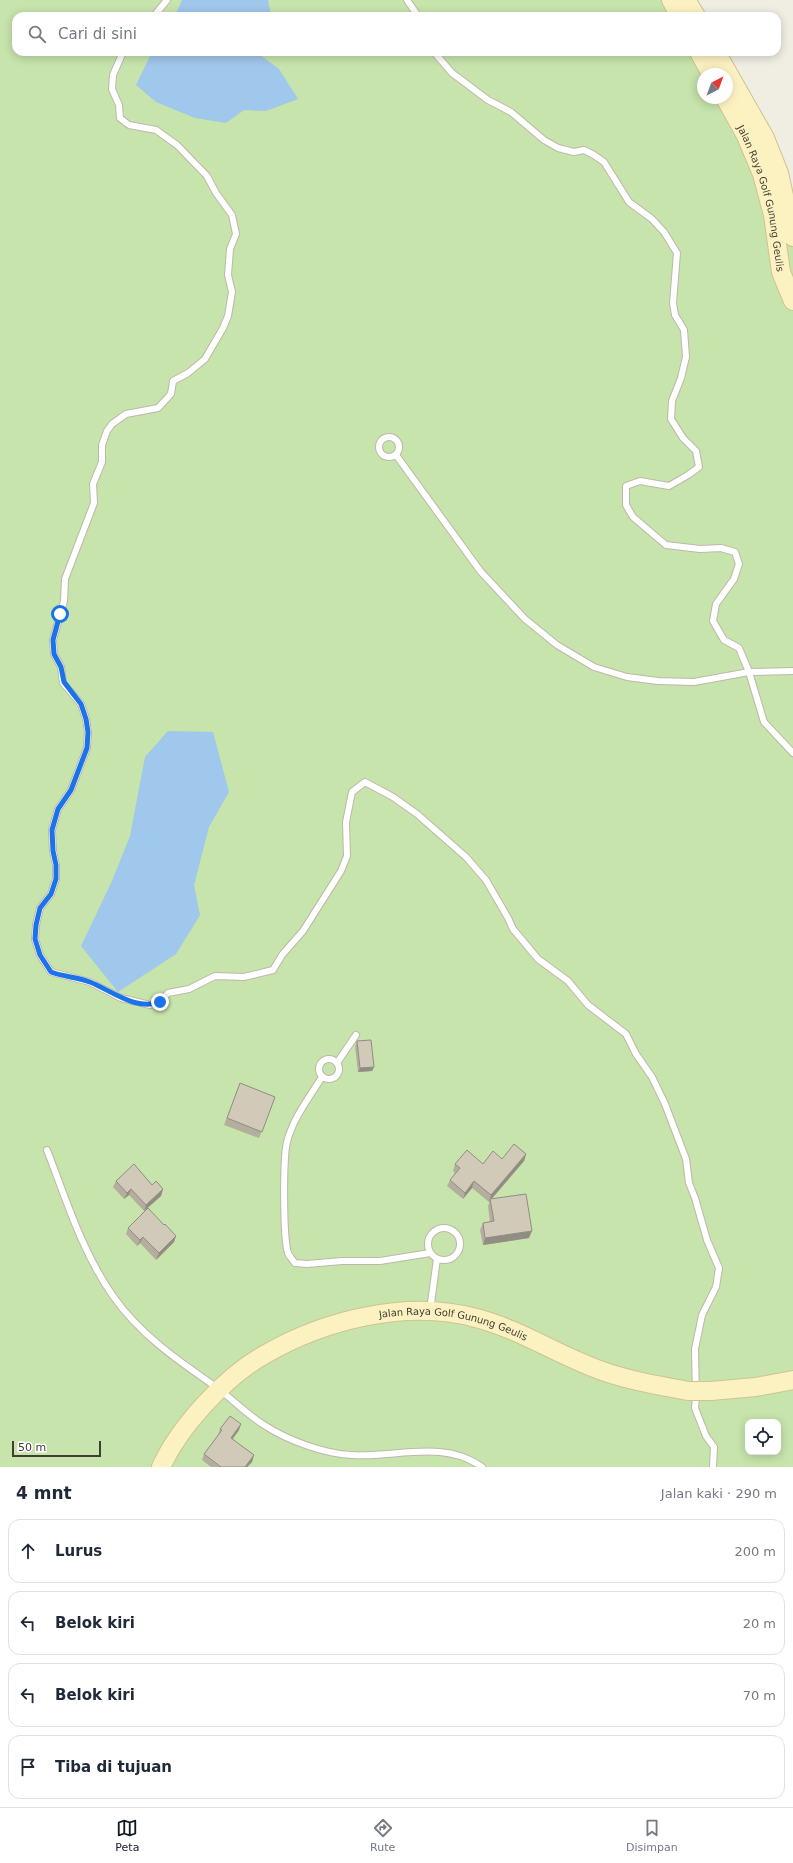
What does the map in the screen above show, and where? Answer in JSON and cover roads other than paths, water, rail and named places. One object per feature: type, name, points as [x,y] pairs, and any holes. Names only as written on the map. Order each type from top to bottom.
[{"type":"main road","points":[[671,0],[678,12]]},
{"type":"main road","points":[[686,0],[694,12]]},
{"type":"main road","points":[[701,56],[708,68]]},
{"type":"main road","name":"Jalan Raya Golf Gunung Geulis","points":[[718,56],[765,138],[779,173],[793,237]]},
{"type":"main road","name":"Jalan Raya Golf Gunung Geulis","points":[[728,104],[746,136],[762,174],[773,215],[781,272],[793,302]]},
{"type":"main road","name":"Jalan Raya Golf Gunung Geulis","points":[[161,1467],[174,1441],[196,1414],[243,1369],[263,1355],[292,1341],[333,1325],[370,1316],[430,1310],[474,1317],[500,1325],[588,1366],[625,1378],[658,1386],[689,1390],[711,1390],[756,1387],[793,1380]]},
{"type":"lane","points":[[157,12],[167,0]]},
{"type":"lane","points":[[407,0],[415,12]]},
{"type":"lane","points":[[121,56],[113,76],[112,89],[118,105],[120,118],[129,125],[156,130],[177,145],[207,176],[216,193],[232,215],[236,234],[230,249],[228,275],[232,292],[228,316],[223,328],[205,359],[188,373],[173,381],[171,394],[158,408],[126,414],[112,424],[107,431],[102,445],[102,462],[93,484],[94,504],[64,580],[64,601],[53,640],[54,654],[61,667],[64,682],[81,704],[86,719],[88,737],[87,748],[71,790],[58,809],[54,823],[53,844],[56,879],[51,894],[40,908],[36,925],[35,939],[40,955],[51,972],[90,982],[121,998],[150,1006],[160,1002],[168,993],[189,989],[215,976],[244,978],[273,970],[282,956],[303,931],[341,871],[347,856],[346,822],[352,792],[365,782],[393,797],[417,814],[466,857],[486,880],[513,929],[538,959],[573,986],[588,1005],[626,1034],[636,1054],[652,1077],[665,1104],[686,1159],[689,1183],[695,1198],[707,1240],[719,1268],[716,1287],[702,1315],[695,1349],[695,1408],[706,1436],[714,1448],[713,1467]]},
{"type":"lane","points":[[437,56],[452,73],[488,100],[511,112],[544,140],[558,148],[574,152],[584,150],[604,162],[629,202],[652,219],[664,232],[677,253],[673,303],[675,315],[684,330],[686,357],[681,378],[672,401],[671,419],[683,438],[696,451],[699,467],[669,486],[640,481],[626,486],[626,505],[633,517],[666,545],[721,548],[734,552],[739,564],[734,579],[716,604],[713,621],[724,640],[739,648],[749,672],[764,722],[793,753]]},
{"type":"lane","points":[[396,455],[481,572],[525,619],[557,645],[594,667],[627,677],[658,681],[694,682],[749,672],[793,671]]},
{"type":"lane","points":[[337,1063],[356,1035]]},
{"type":"lane","points":[[331,1059],[337,1063],[339,1069],[338,1075],[333,1079],[327,1080],[322,1077],[318,1071],[320,1064],[324,1060],[331,1059]]},
{"type":"lane","points":[[322,1077],[298,1114],[287,1143],[285,1166],[286,1237],[288,1254],[295,1263],[307,1264],[342,1261],[380,1261],[430,1253]]},
{"type":"lane","points":[[47,1150],[88,1255],[112,1295],[126,1313],[160,1346],[220,1390],[263,1425],[285,1437],[306,1445],[351,1456],[443,1452],[460,1455],[482,1467]]},
{"type":"lane","points":[[447,1228],[455,1232],[460,1239],[460,1249],[455,1256],[446,1260],[437,1259],[430,1253],[428,1244],[430,1234],[438,1229],[447,1228]]},
{"type":"lane","points":[[430,1310],[437,1259]]},
{"type":"water","points":[[182,0],[268,0],[270,12],[177,12]]},
{"type":"water","points":[[150,56],[261,56],[279,69],[298,99],[266,111],[244,110],[226,123],[195,118],[156,102],[136,85]]},
{"type":"water","points":[[168,731],[213,732],[229,792],[209,827],[194,885],[200,915],[176,954],[118,992],[81,946],[112,881],[130,836],[145,757]]}]
